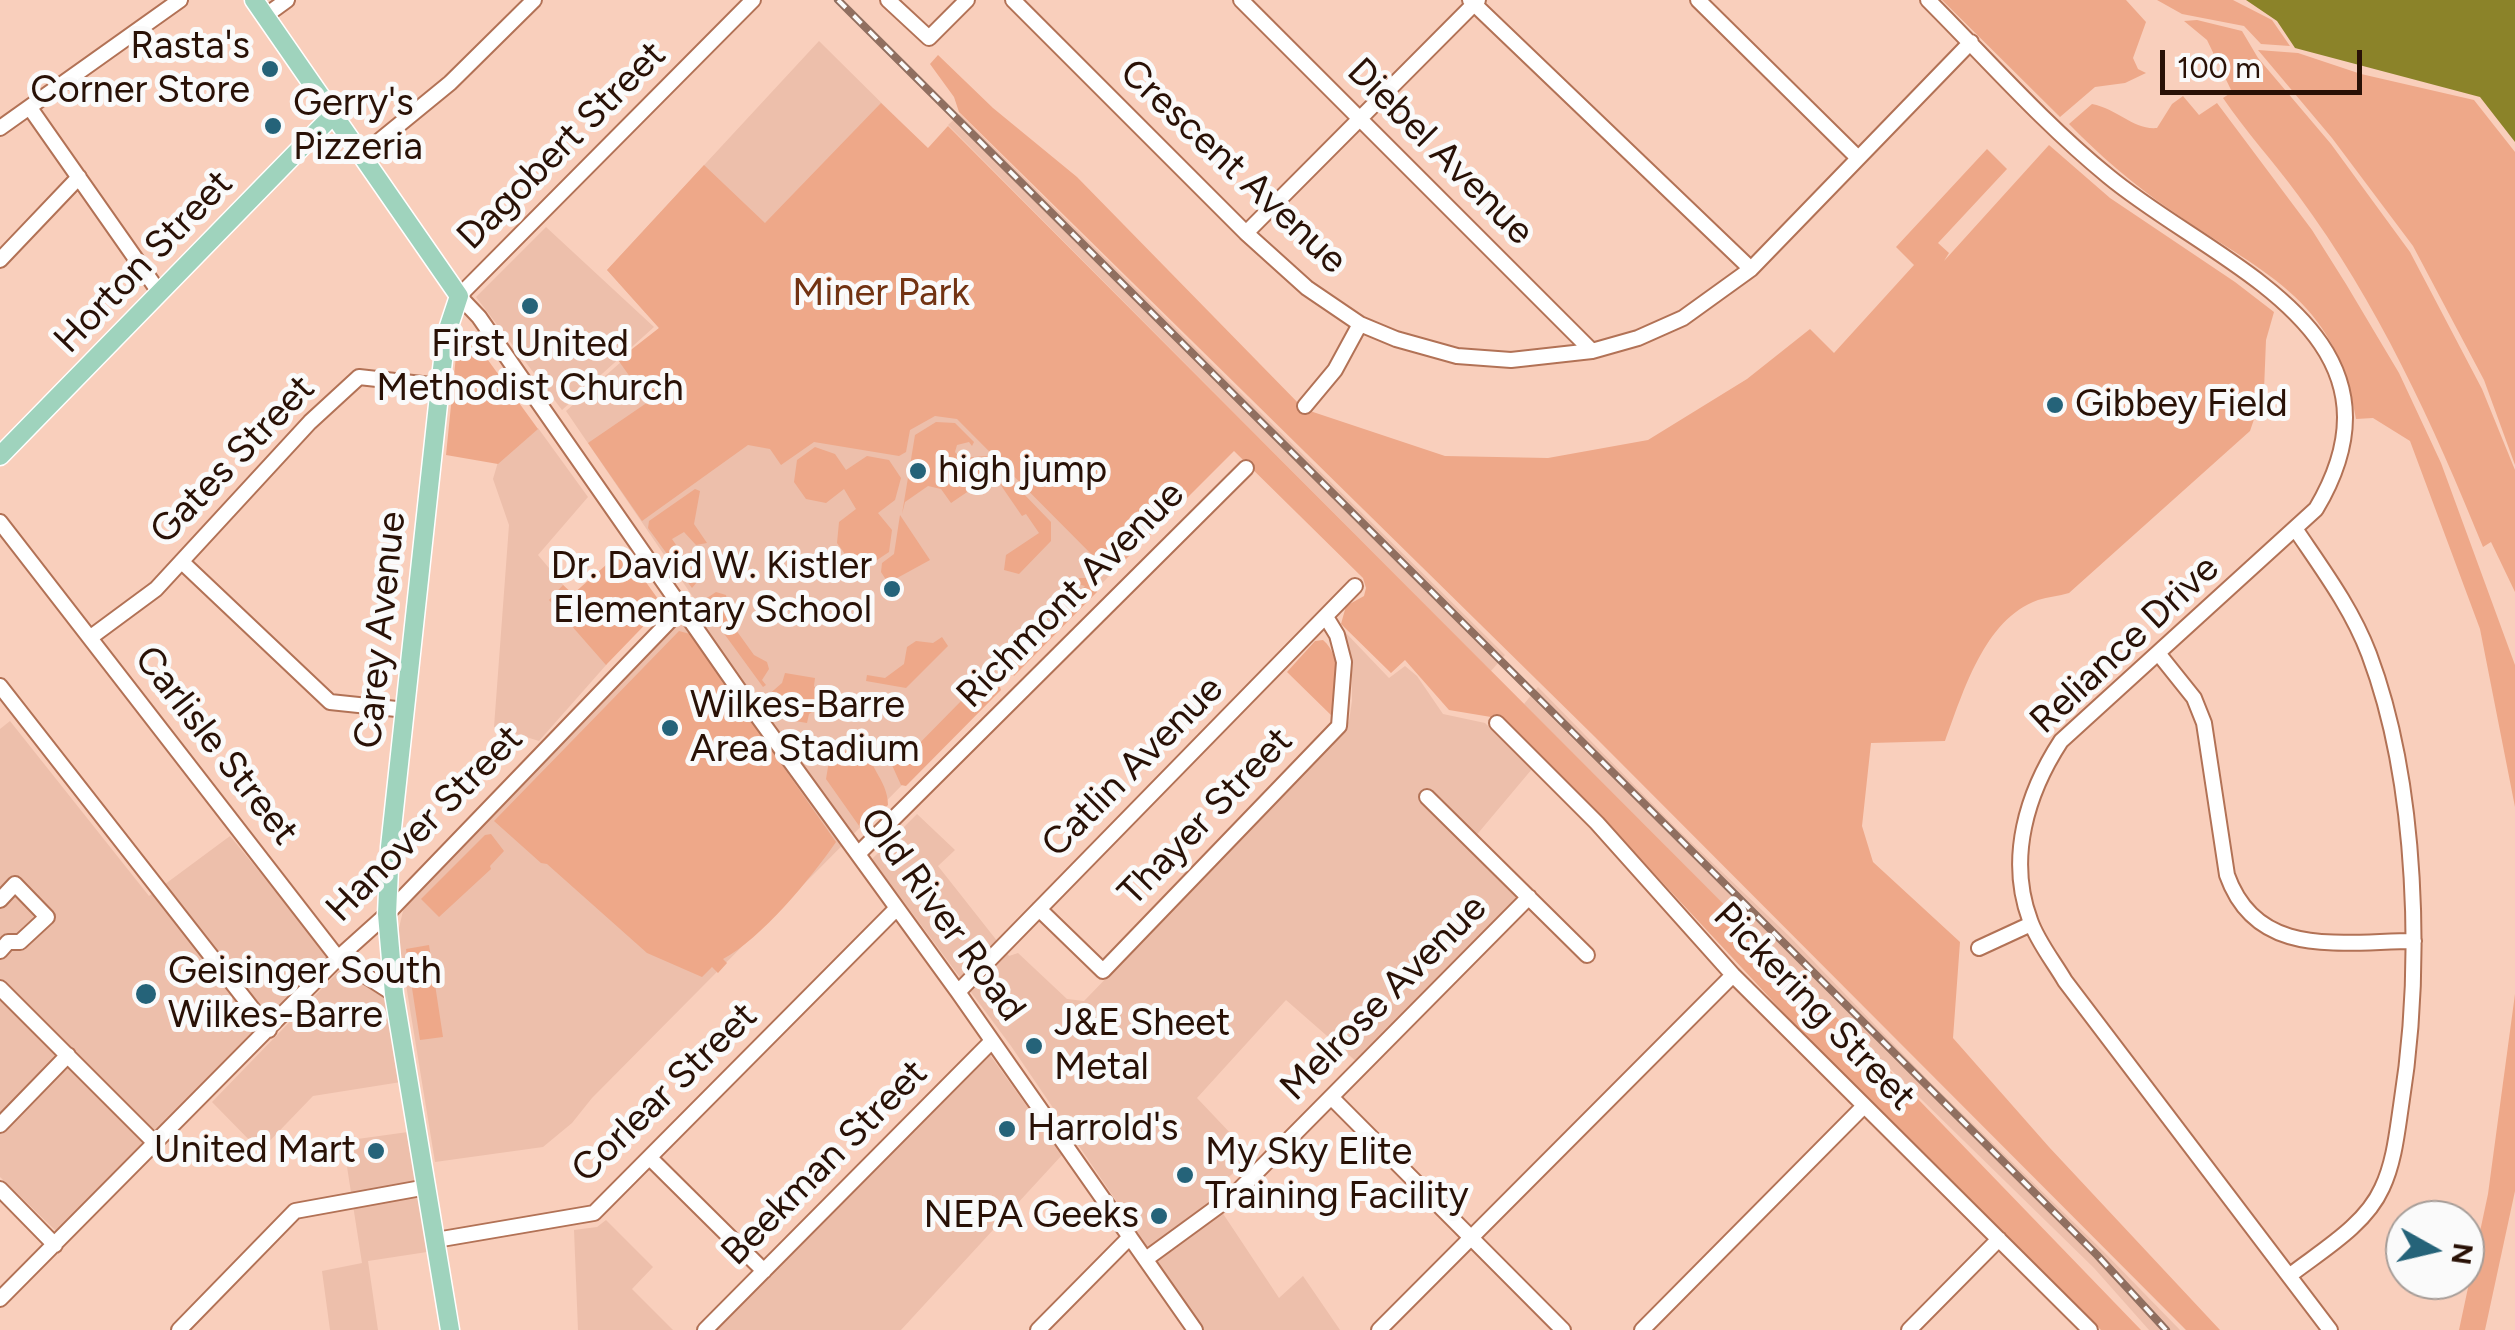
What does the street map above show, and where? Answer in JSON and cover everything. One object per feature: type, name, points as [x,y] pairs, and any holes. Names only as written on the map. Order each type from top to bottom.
[{"type":"main road","points":[[259,8],[460,296]]},
{"type":"main road","name":"Horton Street","points":[[0,456],[334,114]]},
{"type":"main road","name":"Carey Avenue","points":[[450,1330],[394,994],[386,914],[446,335],[460,296]]},
{"type":"street","points":[[0,128],[180,0]]},
{"type":"street","points":[[259,8],[287,0]]},
{"type":"street","points":[[362,155],[450,83],[534,0]]},
{"type":"street","name":"Dagobert Street","points":[[460,296],[752,0]]},
{"type":"street","points":[[888,0],[929,38],[967,0]]},
{"type":"street","name":"Crescent Avenue","points":[[1013,0],[1246,233],[1307,288],[1360,324],[1396,339],[1458,356],[1510,360],[1592,351],[1638,338],[1683,318],[1751,269],[1970,42]]},
{"type":"street","name":"Diebel Avenue","points":[[1241,0],[1592,351]]},
{"type":"street","points":[[1698,0],[1857,157]]},
{"type":"street","name":"Reliance Drive","points":[[1928,0],[2058,130],[2137,198],[2276,292],[2302,317],[2332,359],[2342,398],[2344,442],[2330,486],[2296,530],[2061,741],[2035,784],[2022,834],[2021,874],[2031,924],[2065,981],[2330,1330]]},
{"type":"street","points":[[1246,233],[1474,1],[1751,269]]},
{"type":"street","points":[[30,108],[159,292]]},
{"type":"street","points":[[0,260],[79,177]]},
{"type":"street","name":"Old River Road","points":[[460,296],[479,317],[748,704],[958,992],[1195,1330]]},
{"type":"street","points":[[1305,406],[1334,370],[1360,324]]},
{"type":"street","name":"Gates Street","points":[[91,638],[156,590],[310,422],[359,378],[440,386]]},
{"type":"street","name":"Richmont Avenue","points":[[858,854],[1246,468]]},
{"type":"street","name":"Carlisle Street","points":[[0,522],[338,958],[394,994]]},
{"type":"street","points":[[2289,1276],[2359,1220],[2382,1187],[2396,1138],[2408,1068],[2414,940],[2410,863],[2384,699],[2352,614],[2296,530]]},
{"type":"street","points":[[182,562],[330,702],[406,710]]},
{"type":"street","name":"Catlin Avenue","points":[[958,992],[1355,586]]},
{"type":"street","name":"Hanover Street","points":[[0,1299],[386,914],[683,606]]},
{"type":"street","name":"Thayer Street","points":[[1038,909],[1103,971],[1339,726],[1344,662],[1337,635],[1326,617]]},
{"type":"street","points":[[2158,654],[2194,698],[2204,723],[2227,875],[2234,897],[2248,914],[2282,936],[2302,942],[2414,940]]},
{"type":"street","points":[[0,686],[269,1030]]},
{"type":"street","name":"Pickering Street","points":[[1497,723],[1597,823],[1733,975],[2090,1330]]},
{"type":"street","points":[[1426,797],[1587,955]]},
{"type":"street","points":[[0,900],[15,884],[47,917],[20,942],[8,942],[0,951]]},
{"type":"street","name":"Melrose Avenue","points":[[1146,1260],[1235,1194],[1529,897]]},
{"type":"street","name":"Corlear Street","points":[[436,1240],[594,1213],[896,908]]},
{"type":"street","points":[[1979,948],[2031,924]]},
{"type":"street","points":[[1379,1330],[1733,975]]},
{"type":"street","points":[[0,988],[156,1144]]},
{"type":"street","name":"Beekman Street","points":[[705,1330],[992,1041]]},
{"type":"street","points":[[0,1125],[68,1055]]},
{"type":"street","points":[[1332,1098],[1564,1330]]},
{"type":"street","points":[[1642,1330],[1863,1107]]},
{"type":"street","points":[[650,1158],[764,1271]]},
{"type":"street","points":[[179,1330],[296,1212],[428,1187]]},
{"type":"street","points":[[0,1189],[55,1245]]},
{"type":"street","points":[[1038,1330],[1130,1238]]},
{"type":"street","points":[[1908,1330],[1999,1240]]},
{"type":"shaded area","points":[[2246,0],[2515,0],[2515,142],[2480,97],[2295,48],[2277,21]]},
{"type":"shaded area","name":"Dr. David W. Kistler Elementary School","points":[[819,41],[1233,451],[592,1098],[572,1123],[543,1147],[435,1162],[398,932],[403,911],[697,603],[566,411],[659,328],[607,270]]},
{"type":"shaded area","points":[[960,114],[1505,655],[1491,671],[948,125]]},
{"type":"shaded area","points":[[546,227],[654,327],[562,410],[476,297]]},
{"type":"shaded area","points":[[538,428],[588,497],[538,555],[565,587],[607,664],[539,741],[494,727],[509,525],[493,479],[498,462]]},
{"type":"shaded area","points":[[1344,631],[1389,678],[1405,666],[1417,676],[1443,714],[1485,723],[1532,769],[1469,844],[1519,895],[1358,1063],[1286,1000],[1197,1098],[1252,1156],[1210,1194],[1279,1298],[1303,1276],[1340,1330],[1204,1330],[1011,1046],[872,859],[917,814],[955,850],[938,866],[1009,956],[1018,953],[1067,999],[1084,1001],[1338,739],[1349,721],[1352,701]]},
{"type":"shaded area","points":[[1538,687],[2180,1330],[2149,1330],[2094,1268],[1790,971],[1524,704]]},
{"type":"shaded area","name":"Geisinger South Wilkes-Barre","points":[[10,721],[149,896],[230,836],[329,956],[56,1231],[0,1177],[0,729]]},
{"type":"shaded area","points":[[340,970],[388,1000],[401,1082],[313,1096],[260,1151],[212,1102]]},
{"type":"shaded area","points":[[990,1055],[1062,1155],[901,1330],[716,1330]]},
{"type":"shaded area","points":[[408,1132],[427,1252],[368,1261],[378,1330],[330,1330],[322,1271],[362,1263],[343,1141]]},
{"type":"shaded area","points":[[606,1220],[653,1267],[632,1289],[673,1330],[578,1330],[574,1230],[597,1227]]},
{"type":"green space","points":[[1942,0],[2126,0],[2146,22],[2133,58],[2138,69],[2146,73],[2125,83],[2095,87],[2060,117]]},
{"type":"green space","points":[[2157,0],[2233,0],[2272,20],[2290,46],[2261,44],[2244,26],[2182,14]]},
{"type":"green space","points":[[2197,20],[2242,31],[2258,58],[2331,144],[2410,252],[2482,389],[2515,470],[2515,592],[2491,542],[2483,547],[2424,410],[2354,278],[2298,195],[2223,98],[2232,92],[2207,40],[2184,21]]},
{"type":"green space","points":[[2258,50],[2298,53],[2361,74],[2474,100],[2515,152],[2515,465],[2484,380],[2413,246],[2332,138]]},
{"type":"green space","points":[[938,55],[993,108],[1077,177],[1304,409],[1445,456],[1548,458],[1648,440],[1747,379],[1810,329],[1834,353],[1914,265],[1896,247],[1987,149],[2007,169],[1938,243],[1949,253],[1944,261],[2049,145],[2110,198],[2274,312],[2266,340],[2264,390],[2250,431],[2069,593],[2038,600],[2003,623],[1978,660],[1945,741],[1871,743],[1862,826],[1873,862],[1960,942],[1953,1038],[2220,1330],[2186,1330],[1595,737],[959,112],[954,97],[930,64]]},
{"type":"green space","points":[[2183,96],[2199,115],[2217,103],[2312,230],[2399,373],[2441,463],[2515,665],[2515,807],[2480,629],[2410,441],[2373,418],[2356,419],[2346,377],[2331,343],[2312,315],[2289,292],[2142,190],[2069,124],[2092,104],[2140,126],[2157,128],[2172,104]]},
{"type":"green space","name":"Miner Park","points":[[881,103],[928,148],[948,126],[1917,1098],[2141,1330],[2101,1330],[1809,1040],[1594,809],[1503,719],[1449,710],[1405,660],[1391,673],[1341,624],[1346,606],[1364,596],[1363,578],[1234,451],[1111,574],[957,419],[935,416],[910,430],[906,452],[899,456],[814,442],[781,465],[770,449],[748,445],[642,521],[588,443],[648,402],[618,360],[659,328],[607,270],[704,165],[765,223]]},
{"type":"green space","points":[[464,335],[472,338],[538,429],[498,464],[446,455],[457,346]]},
{"type":"green space","points":[[936,422],[955,423],[974,442],[972,446],[969,442],[957,445],[955,452],[960,458],[987,456],[1051,522],[1051,541],[1019,574],[1004,570],[1006,555],[1039,533],[1000,484],[979,484],[951,503],[941,489],[928,486],[905,502],[902,514],[915,435]]},
{"type":"green space","points":[[815,447],[835,454],[846,470],[867,456],[889,460],[901,478],[895,500],[878,513],[892,530],[889,552],[871,564],[850,561],[837,543],[839,522],[856,509],[844,489],[826,503],[806,499],[794,482],[797,460]]},
{"type":"green space","points":[[695,489],[700,491],[694,524],[707,543],[696,545],[684,532],[672,539],[696,574],[697,582],[692,588],[648,528],[649,521]]},
{"type":"green space","points":[[900,515],[930,560],[888,583],[881,572],[882,563],[894,554]]},
{"type":"green space","points":[[623,550],[663,606],[606,665],[549,600],[563,585],[573,594]]},
{"type":"green space","points":[[1079,578],[1086,578],[1097,592],[1014,676],[1001,656],[1018,654],[1085,586],[1077,584]]},
{"type":"green space","points":[[716,592],[726,595],[727,601],[718,605],[754,655],[767,662],[769,669],[762,680],[766,685],[763,687],[701,602]]},
{"type":"green space","name":"Wilkes-Barre Area Stadium","points":[[679,631],[690,634],[836,842],[769,922],[723,959],[727,963],[718,973],[712,967],[702,977],[647,953],[494,821]]},
{"type":"green space","points":[[942,637],[948,646],[906,688],[866,681],[867,675],[885,678],[904,664],[907,647],[916,641],[933,643]]},
{"type":"green space","points":[[1323,640],[1330,647],[1336,666],[1334,718],[1287,672],[1315,641]]},
{"type":"green space","points":[[986,671],[997,678],[1001,690],[906,786],[901,785],[891,763],[892,753],[900,751],[905,758],[965,697],[971,675]]},
{"type":"green space","points":[[785,673],[815,678],[814,686],[825,703],[809,714],[807,723],[783,719],[767,696],[782,683]]},
{"type":"green space","points":[[857,737],[868,739],[869,757],[888,805],[862,830],[826,779],[830,755],[838,756],[855,745]]},
{"type":"green space","points":[[491,834],[504,851],[491,869],[439,917],[421,899],[485,835]]},
{"type":"green space","points":[[429,945],[443,1037],[420,1040],[406,949]]},
{"type":"green space","points":[[2515,994],[2515,1191],[2485,1330],[2459,1330],[2465,1300],[2485,1300],[2488,1194]]},
{"type":"railway","points":[[838,0],[2097,1255],[2166,1330]]},
{"type":"place","name":"Rasta's Corner Store","points":[[270,69]]},
{"type":"place","name":"Gerry's Pizzeria","points":[[273,126]]},
{"type":"place","name":"First United Methodist Church","points":[[530,306]]},
{"type":"place","name":"Gibbey Field","points":[[2055,405]]},
{"type":"place","name":"high jump","points":[[918,471]]},
{"type":"place","name":"Dr. David W. Kistler Elementary School","points":[[892,589]]},
{"type":"place","name":"Wilkes-Barre Area Stadium","points":[[670,728]]},
{"type":"place","name":"Geisinger South Wilkes-Barre","points":[[146,994]]},
{"type":"place","name":"J&E Sheet Metal","points":[[1034,1046]]},
{"type":"place","name":"Harrold's","points":[[1007,1129]]},
{"type":"place","name":"United Mart","points":[[376,1151]]},
{"type":"place","name":"My Sky Elite Training Facility","points":[[1185,1175]]},
{"type":"place","name":"NEPA Geeks","points":[[1159,1216]]}]
